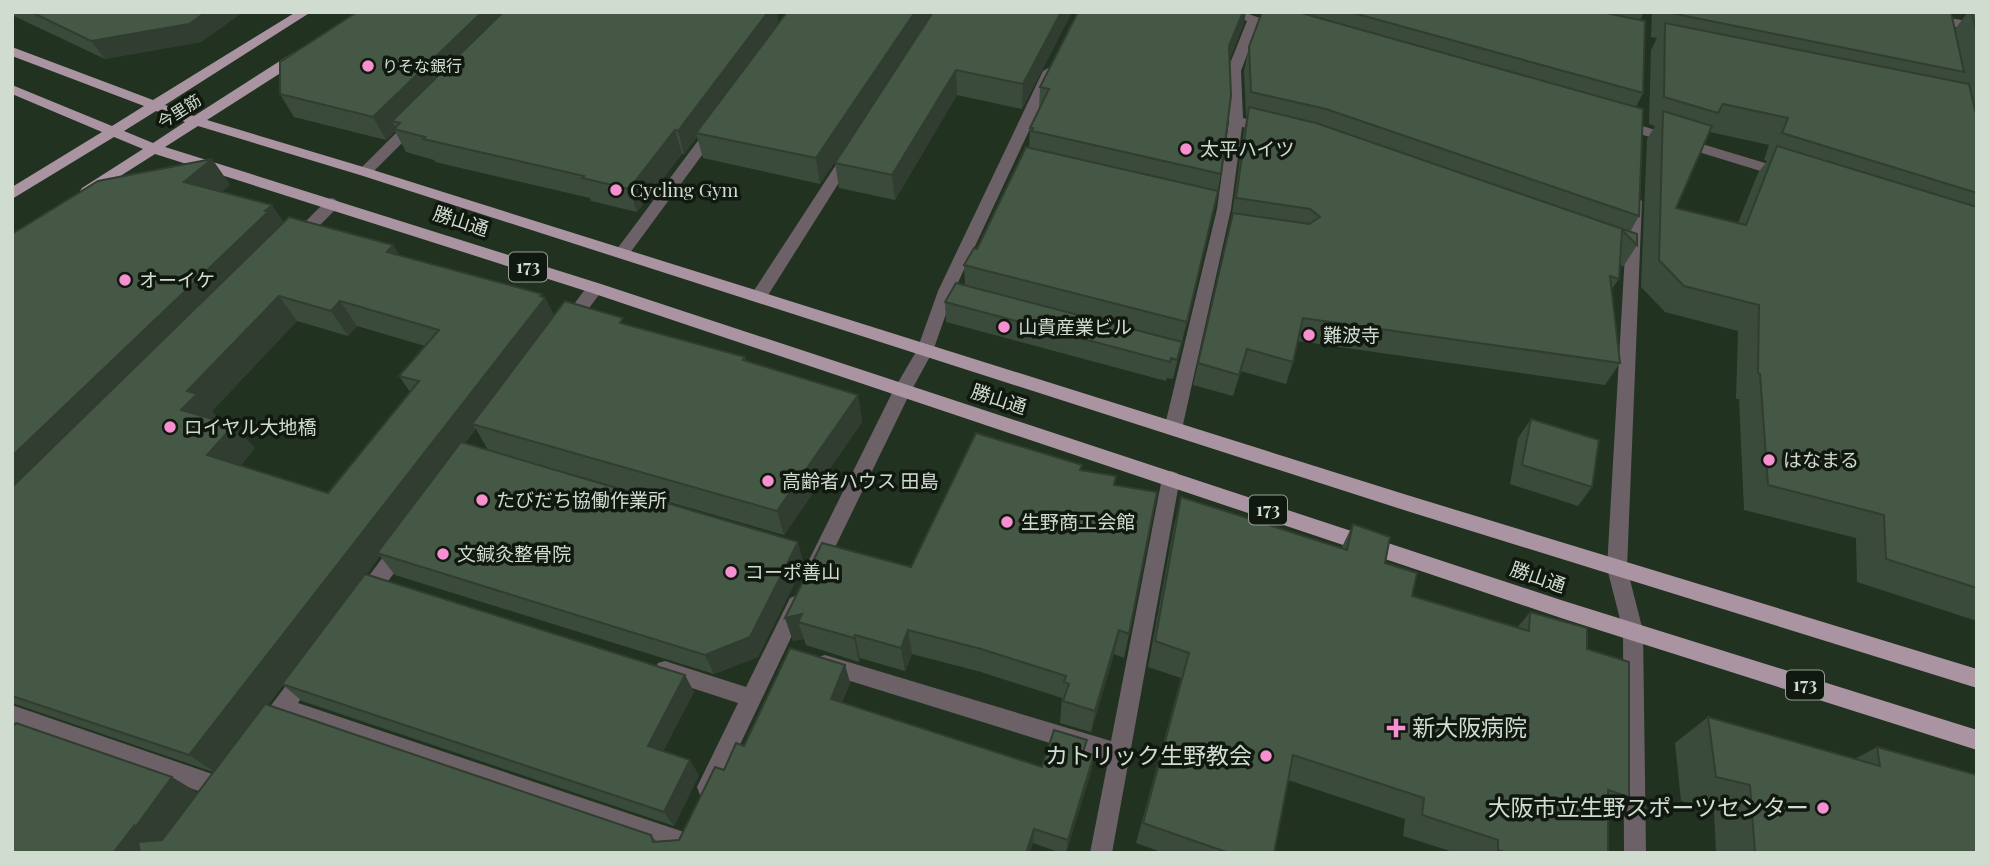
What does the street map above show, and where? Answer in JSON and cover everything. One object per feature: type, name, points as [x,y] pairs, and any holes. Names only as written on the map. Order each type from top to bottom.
[{"type":"main road","name":"今里筋","points":[[12,194],[305,12]]},
{"type":"main road","name":"今里筋","points":[[76,198],[306,50]]},
{"type":"main road","name":"勝山通","points":[[12,51],[195,121],[365,172],[925,351],[1977,679]]},
{"type":"main road","name":"勝山通","points":[[12,89],[153,148],[595,288],[1633,631],[1977,740]]},
{"type":"street","points":[[1898,12],[1977,27]]},
{"type":"street","points":[[1173,429],[1183,353],[1227,228],[1217,207],[1236,121],[1234,71],[1241,15],[1294,30]]},
{"type":"street","points":[[698,806],[806,585],[814,555],[925,351],[1014,159],[1055,61]]},
{"type":"street","points":[[622,253],[727,112]]},
{"type":"street","points":[[365,172],[421,116]]},
{"type":"street","points":[[1611,120],[1794,177]]},
{"type":"street","points":[[1236,121],[1288,133]]},
{"type":"street","points":[[759,296],[860,138]]},
{"type":"street","points":[[1635,853],[1633,631],[1617,568],[1628,250],[1636,183]]},
{"type":"street","points":[[282,255],[333,204]]},
{"type":"street","points":[[561,334],[595,288]]},
{"type":"street","points":[[1101,853],[1171,478]]},
{"type":"street","points":[[354,611],[416,527]]},
{"type":"street","points":[[377,580],[404,588]]},
{"type":"street","points":[[775,648],[1119,754]]},
{"type":"street","points":[[259,737],[322,654]]},
{"type":"street","points":[[644,664],[751,698]]},
{"type":"street","points":[[282,707],[681,842]]},
{"type":"street","points":[[12,715],[217,793],[236,768]]},
{"type":"street","points":[[28,744],[44,727]]},
{"type":"building","points":[[31,12],[206,12],[189,24],[91,41]]},
{"type":"building","points":[[357,12],[482,12],[373,117],[280,94],[280,62]]},
{"type":"building","points":[[503,12],[768,12],[678,131],[675,130],[629,189],[423,139],[425,137],[394,129],[400,123],[392,121]]},
{"type":"building","points":[[787,12],[915,12],[816,158],[696,133]]},
{"type":"building","points":[[933,12],[1061,12],[1023,84],[956,70],[892,175],[835,163]]},
{"type":"building","points":[[1078,12],[1243,12],[1229,46],[1231,96],[1221,174],[1032,131],[1033,128],[1030,128],[1049,89],[1040,87]]},
{"type":"building","points":[[1262,12],[1298,12],[1643,109],[1639,216],[1326,109],[1251,92],[1249,47]]},
{"type":"building","points":[[1350,12],[1601,12],[1645,21],[1643,93]]},
{"type":"building","points":[[1666,12],[1951,12],[1964,72]]},
{"type":"building","points":[[1972,12],[1977,12],[1977,35]]},
{"type":"building","points":[[1665,23],[1969,84],[1977,118],[1977,193],[1782,133],[1788,118],[1723,104],[1718,113],[1664,97]]},
{"type":"building","points":[[1249,107],[1316,123],[1637,234],[1637,245],[1622,230],[1619,279],[1610,276],[1620,363],[1303,318],[1293,362],[1247,349],[1239,375],[1198,363],[1233,213],[1309,224],[1320,217],[1310,209],[1236,198]]},
{"type":"building","points":[[1663,111],[1712,126],[1676,208],[1746,225],[1777,146],[1977,207],[1977,588],[1886,559],[1884,515],[1768,485],[1758,373],[1759,305],[1684,286],[1659,260]]},
{"type":"building","points":[[1026,147],[1218,191],[1187,322],[964,265],[974,248],[977,249]]},
{"type":"building","points":[[212,159],[184,182],[272,205],[265,211],[268,212],[12,456],[12,234],[98,181]]},
{"type":"building","points":[[289,217],[393,245],[387,252],[542,294],[540,296],[545,298],[189,755],[12,696],[12,487]],"holes":[[[279,296],[331,311],[340,301],[439,330],[399,376],[419,381],[328,493],[207,455],[234,425],[181,410],[197,394],[187,391]]]},
{"type":"building","points":[[956,283],[1182,342],[1177,360],[1171,358],[1170,362],[945,302]]},
{"type":"building","points":[[565,301],[623,318],[620,323],[745,357],[743,360],[858,395],[777,511],[472,424]]},
{"type":"building","points":[[1531,419],[1599,440],[1592,487],[1522,465]]},
{"type":"building","points":[[976,433],[1082,465],[1080,470],[1116,476],[1114,485],[1157,492],[1129,634],[1119,630],[1095,711],[1063,701],[1069,684],[1064,682],[1066,676],[981,649],[908,630],[901,648],[798,622],[802,614],[785,618],[822,543],[911,567]]},
{"type":"building","points":[[461,442],[798,542],[750,637],[705,655],[377,553]]},
{"type":"building","points":[[1181,497],[1347,550],[1353,524],[1390,537],[1385,563],[1417,573],[1412,596],[1529,631],[1530,612],[1587,628],[1587,649],[1629,662],[1629,797],[1608,790],[1608,853],[1507,853],[1498,850],[1498,840],[1422,815],[1424,798],[1293,755],[1274,853],[1229,853],[1143,823],[1189,653],[1155,641]]},
{"type":"building","points":[[365,574],[685,675],[648,746],[690,760],[664,812],[282,684]]},
{"type":"building","points":[[790,648],[845,665],[831,699],[1042,767],[1054,730],[1087,740],[1083,752],[1094,755],[1068,840],[1034,829],[1026,853],[140,853],[138,842],[162,840],[265,704],[651,835],[653,842],[679,840],[715,767],[724,770],[736,743],[744,746]]},
{"type":"building","name":"大阪市立生野スポーツセンター","points":[[1708,717],[1880,766],[1877,747],[1977,775],[1977,853],[1755,853],[1750,785],[1716,777]]},
{"type":"building","points":[[16,723],[172,777],[113,853],[12,853],[12,727]]},
{"type":"place","name":"りそな銀行","points":[[368,66]]},
{"type":"place","name":"太平ハイツ","points":[[1186,149]]},
{"type":"place","name":"Cycling Gym","points":[[616,190]]},
{"type":"place","name":"オーイケ","points":[[125,280]]},
{"type":"place","name":"山貴産業ビル","points":[[1004,327]]},
{"type":"place","name":"難波寺","points":[[1309,335]]},
{"type":"place","name":"ロイヤル大地橋","points":[[170,427]]},
{"type":"place","name":"はなまる","points":[[1769,460]]},
{"type":"place","name":"高齢者ハウス 田島","points":[[768,481]]},
{"type":"place","name":"たびだち協働作業所","points":[[482,500]]},
{"type":"place","name":"生野商工会館","points":[[1007,522]]},
{"type":"place","name":"文鍼灸整骨院","points":[[443,554]]},
{"type":"place","name":"コーポ善山","points":[[731,572]]},
{"type":"place","name":"新大阪病院","points":[[1396,728]]},
{"type":"place","name":"カトリック生野教会","points":[[1266,756]]},
{"type":"place","name":"大阪市立生野スポーツセンター","points":[[1823,808]]}]
